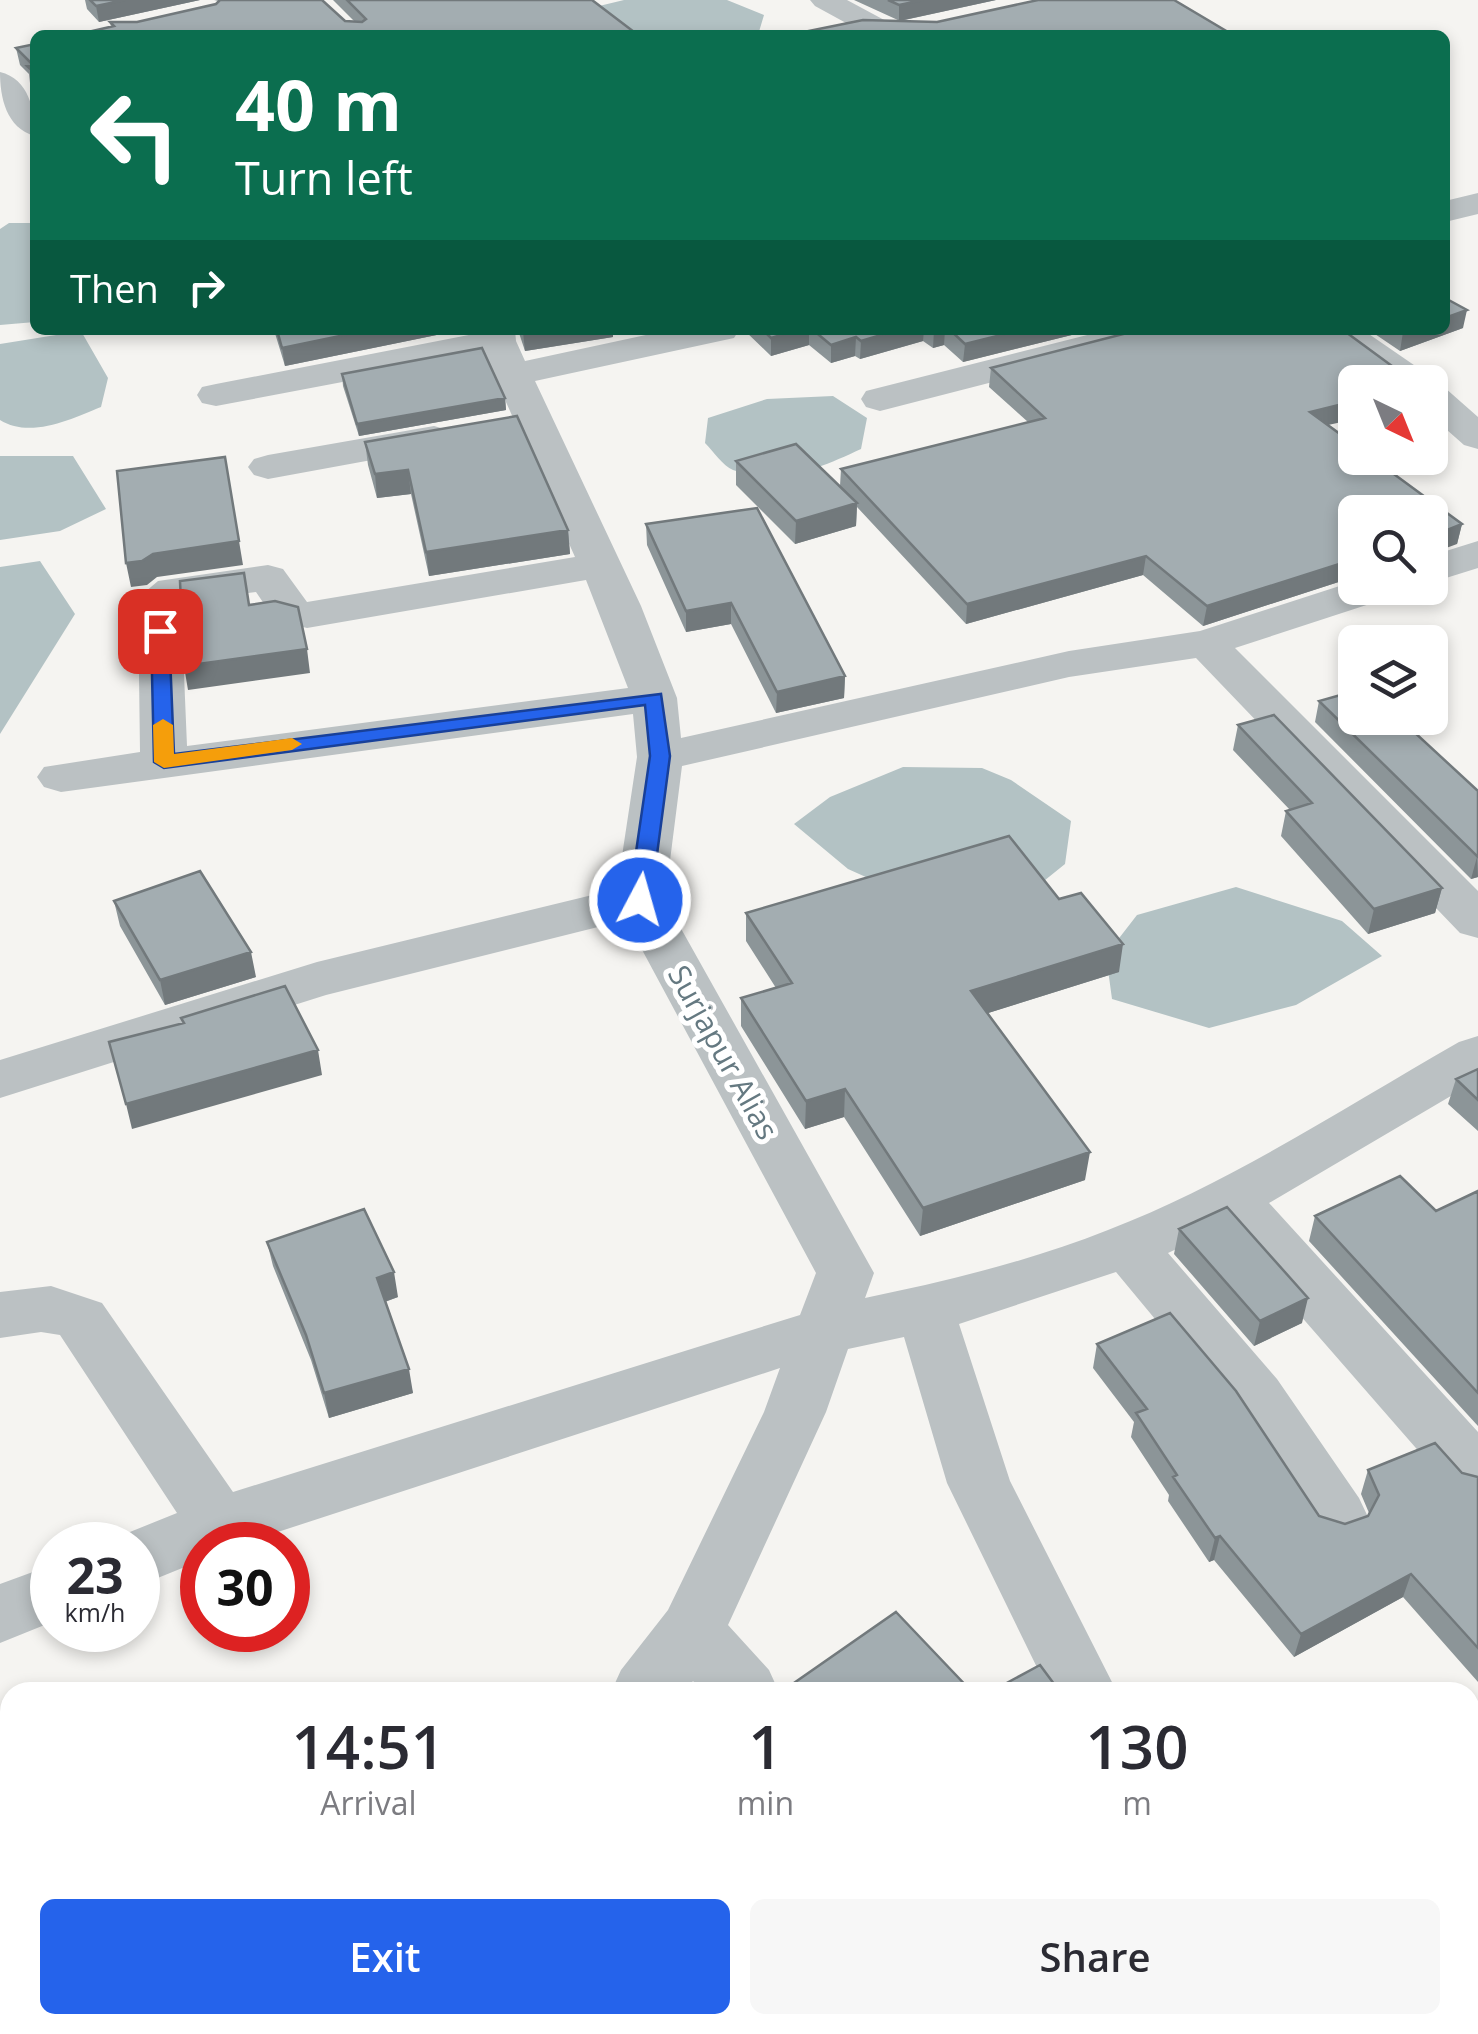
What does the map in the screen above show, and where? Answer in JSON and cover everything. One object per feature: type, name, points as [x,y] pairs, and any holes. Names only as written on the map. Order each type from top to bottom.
[{"type":"street","points":[[825,0],[893,30]]},
{"type":"street","points":[[0,80],[30,119]]},
{"type":"street","points":[[1450,211],[1478,203]]},
{"type":"street","points":[[268,467],[502,388],[702,335]]},
{"type":"street","points":[[880,399],[1137,335]]},
{"type":"street","points":[[1346,335],[1389,365]]},
{"type":"street","points":[[216,396],[502,388]]},
{"type":"street","points":[[0,1079],[316,980],[640,900],[660,756],[654,698],[600,566],[502,388]]},
{"type":"street","points":[[1448,411],[1478,437]]},
{"type":"street","points":[[1448,564],[1478,554]]},
{"type":"street","points":[[164,762],[159,598],[174,590],[268,578],[290,611],[307,615],[600,566]]},
{"type":"street","points":[[660,756],[1069,664],[1212,642],[1338,601]]},
{"type":"street","points":[[1212,642],[1214,652],[1478,921]]},
{"type":"street","points":[[61,777],[654,698]]},
{"type":"street","name":"Surjapur Alias","points":[[640,900],[845,1273],[794,1412],[692,1631],[653,1682]]},
{"type":"street","points":[[225,1522],[824,1331],[925,1308],[1128,1246],[1231,1199],[1478,1055]]},
{"type":"street","points":[[1231,1199],[1478,1475]]},
{"type":"street","points":[[1128,1246],[1255,1396],[1336,1517]]},
{"type":"street","points":[[0,1315],[30,1308],[66,1310],[81,1319],[218,1522]]},
{"type":"street","points":[[925,1308],[980,1483],[1078,1682]]},
{"type":"street","points":[[0,1614],[30,1602]]},
{"type":"street","points":[[692,1631],[735,1682]]},
{"type":"shaded area","points":[[624,0],[727,0],[764,15],[760,30],[507,30]]},
{"type":"shaded area","points":[[9,223],[30,223],[30,322],[0,325],[0,229]]},
{"type":"shaded area","points":[[83,335],[108,378],[101,407],[37,427],[24,428],[0,420],[0,344]]},
{"type":"shaded area","points":[[833,396],[867,418],[861,449],[830,463],[799,473],[750,474],[729,468],[705,443],[708,418],[767,399]]},
{"type":"shaded area","points":[[0,456],[73,456],[106,509],[60,531],[0,540]]},
{"type":"shaded area","points":[[40,561],[75,614],[0,734],[0,567]]},
{"type":"shaded area","points":[[903,767],[982,768],[1011,780],[1071,821],[1065,864],[1009,909],[917,900],[848,869],[794,824],[830,797]]},
{"type":"shaded area","points":[[1236,887],[1342,921],[1382,956],[1296,1005],[1209,1028],[1112,999],[1106,955],[1137,915]]},
{"type":"building","points":[[90,0],[125,0],[96,6]]},
{"type":"building","points":[[220,0],[322,0],[345,21],[362,22],[366,19],[347,0],[592,0],[631,30],[97,30],[114,26],[110,22],[137,22]]},
{"type":"building","points":[[888,0],[923,0],[899,5]]},
{"type":"building","points":[[1038,0],[1174,0],[1225,30],[814,30],[863,20],[937,22]]},
{"type":"building","points":[[30,45],[30,62],[16,48]]},
{"type":"building","points":[[1450,301],[1467,310],[1450,316]]},
{"type":"building","points":[[278,335],[345,335],[282,348]]},
{"type":"building","points":[[819,335],[881,335],[861,341],[856,337],[831,345]]},
{"type":"building","points":[[955,335],[1001,335],[965,344]]},
{"type":"building","points":[[1119,335],[1350,335],[1391,365],[1338,365],[1338,405],[1310,412],[1338,433],[1338,475],[1395,475],[1422,495],[1338,495],[1338,564],[1207,606],[1146,556],[967,604],[841,469],[1045,418],[991,368]]},
{"type":"building","points":[[482,348],[505,398],[357,424],[342,374]]},
{"type":"building","points":[[517,416],[568,530],[426,552],[408,470],[375,474],[365,442]]},
{"type":"building","points":[[796,444],[857,503],[796,521],[736,461]]},
{"type":"building","points":[[225,457],[239,541],[153,554],[142,561],[126,563],[117,471]]},
{"type":"building","points":[[757,508],[845,676],[777,692],[731,603],[686,611],[646,524]]},
{"type":"building","points":[[1448,514],[1462,524],[1448,530]]},
{"type":"building","points":[[244,573],[249,605],[275,601],[298,607],[307,649],[184,666],[180,581]]},
{"type":"building","points":[[1338,696],[1338,720],[1319,701]]},
{"type":"building","points":[[1274,715],[1442,888],[1374,909],[1286,811],[1312,803],[1238,725]]},
{"type":"building","points":[[1354,735],[1417,735],[1478,791],[1478,857]]},
{"type":"building","points":[[1009,836],[1059,899],[1081,893],[1123,944],[971,991],[1090,1152],[923,1208],[845,1089],[806,1101],[741,998],[792,983],[746,913]]},
{"type":"building","points":[[200,871],[251,952],[160,980],[114,901]]},
{"type":"building","points":[[285,986],[318,1050],[126,1104],[109,1042],[184,1023],[181,1018]]},
{"type":"building","points":[[1478,1069],[1478,1100],[1456,1079]]},
{"type":"building","points":[[1400,1176],[1436,1211],[1478,1191],[1478,1393],[1315,1216]]},
{"type":"building","points":[[1227,1207],[1308,1298],[1260,1321],[1179,1229]]},
{"type":"building","points":[[364,1209],[394,1272],[377,1278],[409,1369],[324,1393],[306,1335],[267,1242]]},
{"type":"building","points":[[1170,1313],[1236,1391],[1319,1516],[1345,1524],[1368,1516],[1379,1495],[1368,1470],[1435,1443],[1462,1473],[1478,1477],[1478,1648],[1411,1574],[1301,1634],[1220,1536],[1215,1538],[1136,1413],[1147,1409],[1097,1344]]},
{"type":"building","points":[[896,1612],[962,1682],[795,1682]]},
{"type":"building","points":[[1040,1665],[1053,1682],[1009,1682]]},
{"type":"slow traffic","points":[[163,725],[164,762],[292,744]]},
{"type":"route","points":[[160,631],[164,762],[654,698],[660,756],[640,900]]}]
